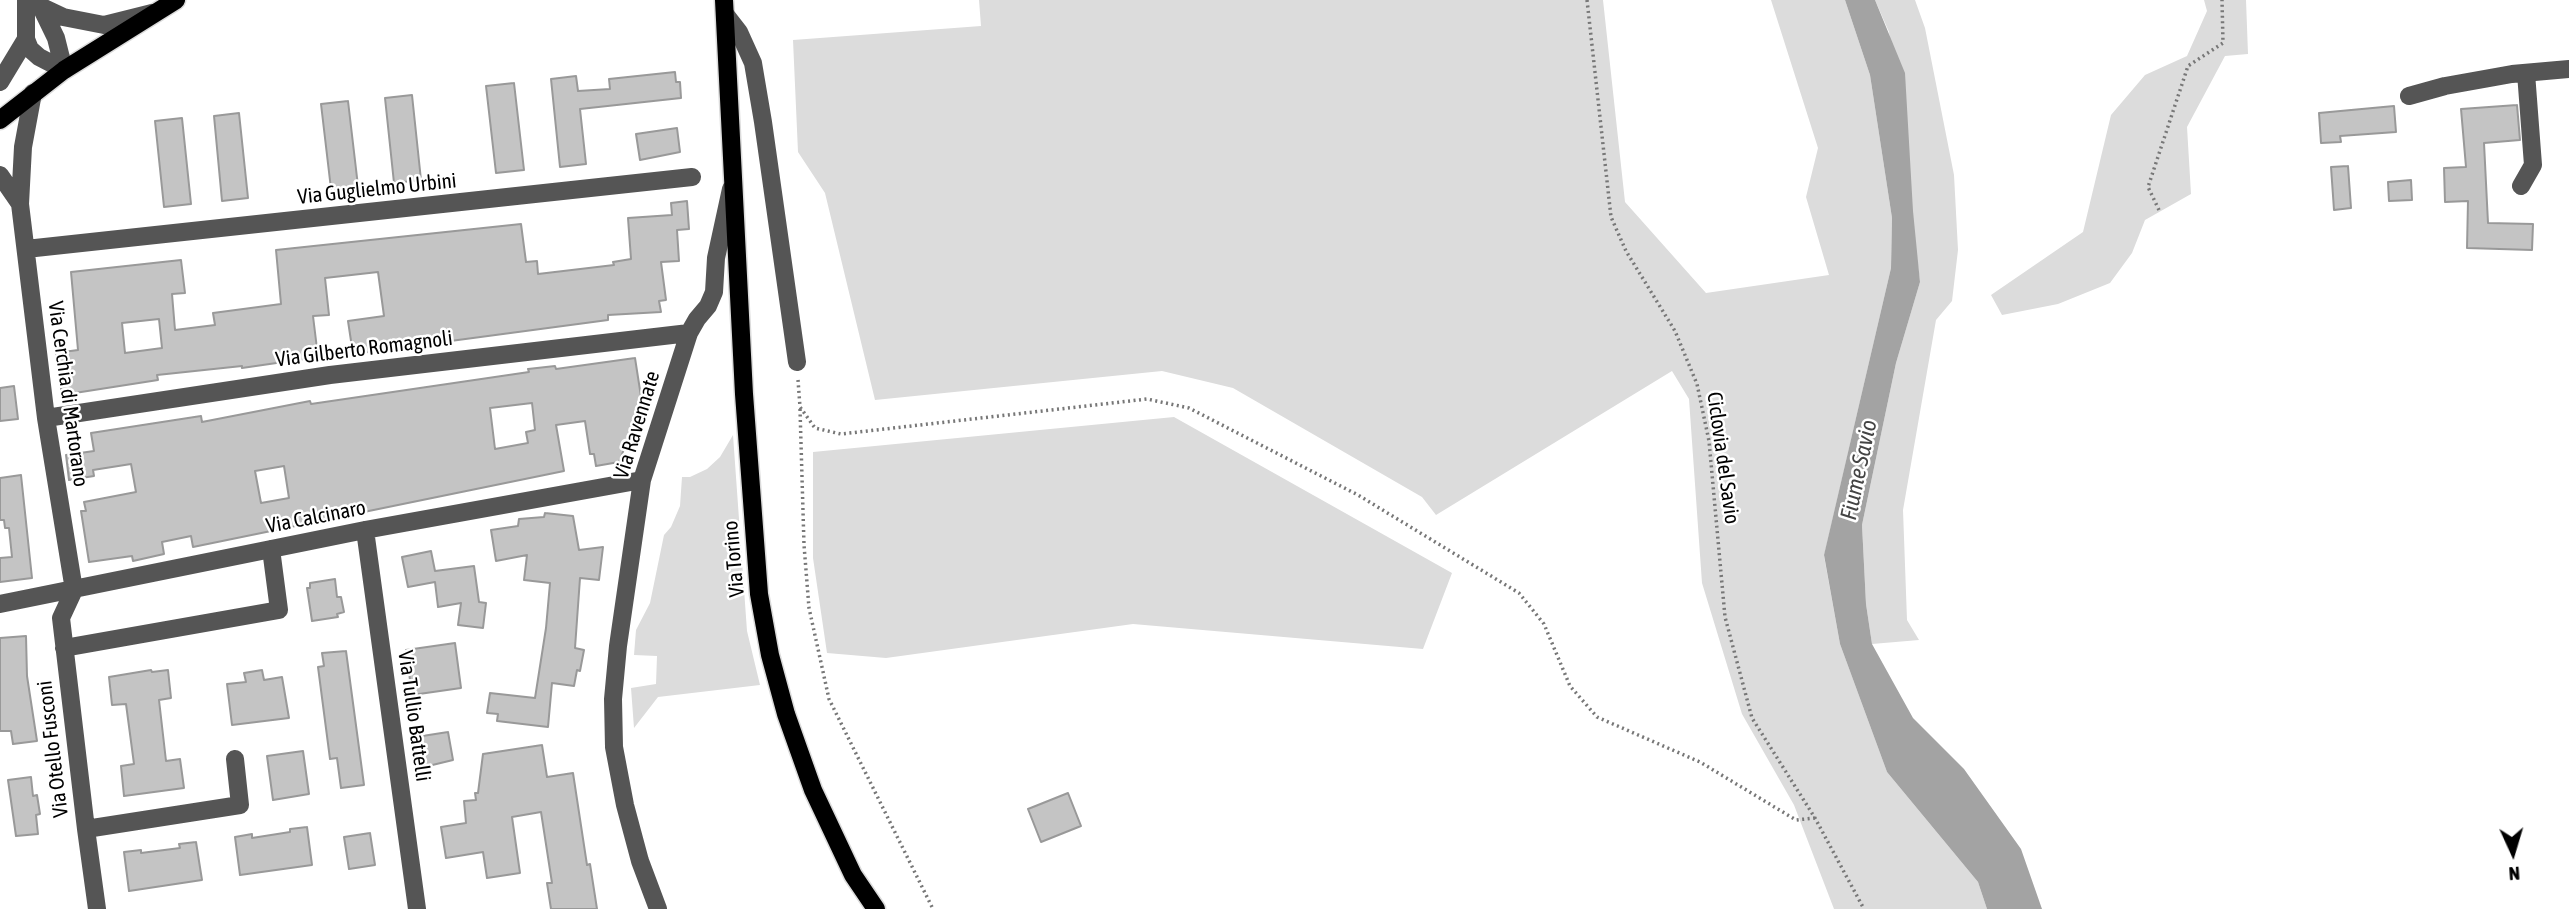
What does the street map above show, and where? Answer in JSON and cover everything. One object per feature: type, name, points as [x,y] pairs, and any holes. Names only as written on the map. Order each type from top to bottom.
[{"type":"main road","points":[[0,120],[64,70],[176,0]]},
{"type":"main road","name":"Via Ravennate","points":[[724,7],[733,182]]},
{"type":"main road","name":"Via Torino","points":[[733,182],[744,394],[759,594],[770,655],[786,714],[813,790],[853,875],[876,909]]},
{"type":"street","points":[[35,2],[63,18],[104,25],[155,12]]},
{"type":"street","points":[[0,82],[26,39],[35,2]]},
{"type":"street","points":[[35,2],[56,38],[64,70]]},
{"type":"street","points":[[724,7],[752,62],[797,362]]},
{"type":"street","points":[[26,39],[39,57],[64,70]]},
{"type":"street","points":[[2409,96],[2445,86],[2569,69]]},
{"type":"street","points":[[2521,186],[2533,165],[2526,73]]},
{"type":"street","name":"Via Cerchia di Martorano","points":[[33,93],[23,147],[20,204],[46,418],[74,590]]},
{"type":"street","name":"Via Cerchia di Martorano","points":[[0,174],[20,204]]},
{"type":"street","name":"Via Guglielmo Urbini","points":[[26,249],[692,177]]},
{"type":"street","name":"Via Ravennate","points":[[658,909],[640,861],[614,747],[613,699],[618,646],[642,480],[689,333],[708,306],[714,292],[716,258],[733,182]]},
{"type":"street","name":"Via Gilberto Romagnoli","points":[[46,418],[330,375],[689,333]]},
{"type":"street","name":"Via Calcinaro","points":[[0,604],[365,530],[642,480]]},
{"type":"street","name":"Via Tullio Battelli","points":[[365,530],[417,909]]},
{"type":"street","points":[[64,648],[279,610],[271,549]]},
{"type":"street","name":"Via Otello Fusconi","points":[[74,590],[61,618],[86,829],[240,805],[235,759]]},
{"type":"street","points":[[86,829],[97,909]]},
{"type":"path","name":"Ciclovia del Savio","points":[[1587,0],[1611,217],[1626,251],[1675,331],[1697,384],[1709,441],[1725,617],[1752,718],[1815,818],[1864,909]]},
{"type":"path","points":[[2159,211],[2148,187],[2188,65],[2224,43],[2222,0]]},
{"type":"path","points":[[797,362],[809,608],[829,699],[933,909]]},
{"type":"path","points":[[800,407],[815,428],[841,434],[1147,398],[1189,408],[1358,495],[1519,593],[1544,624],[1570,686],[1597,717],[1700,762],[1796,820],[1815,818]]},
{"type":"shaded area","points":[[979,0],[1603,0],[1625,202],[1706,293],[1829,275],[1806,197],[1818,148],[1771,0],[1845,0],[1870,75],[1892,218],[1891,268],[1824,556],[1840,644],[1887,772],[1978,882],[1987,909],[1834,909],[1794,805],[1742,714],[1702,583],[1689,399],[1672,371],[1436,515],[1422,497],[1233,388],[1162,371],[875,400],[825,193],[798,152],[793,40],[981,26]]},
{"type":"shaded area","points":[[1875,0],[1915,0],[1925,28],[1954,175],[1958,250],[1952,301],[1936,320],[1903,510],[1907,620],[1919,640],[1872,644],[1866,604],[1862,525],[1896,363],[1920,282],[1889,32]]},
{"type":"shaded area","points":[[2204,0],[2246,0],[2248,54],[2225,56],[2187,127],[2191,194],[2145,220],[2132,253],[2110,283],[2058,304],[2002,315],[1991,295],[2083,232],[2111,115],[2145,75],[2187,56],[2207,11]]},
{"type":"shaded area","points":[[1174,417],[1452,573],[1423,649],[1133,624],[886,658],[827,653],[813,558],[813,452]]},
{"type":"shaded area","points":[[733,435],[747,631],[760,685],[658,697],[634,728],[631,688],[656,684],[657,656],[634,655],[636,630],[650,603],[664,535],[671,527],[680,506],[682,477],[690,477],[707,469],[720,457]]},
{"type":"water","name":"Fiume Savio","points":[[1845,0],[1875,0],[1905,73],[1920,282],[1896,363],[1862,525],[1866,604],[1872,644],[1913,718],[1964,769],[2021,849],[2042,909],[1987,909],[1978,882],[1887,772],[1840,644],[1824,555],[1891,268],[1892,218],[1870,75]]},
{"type":"building","points":[[675,72],[676,82],[680,82],[681,98],[580,109],[586,164],[560,167],[551,79],[576,76],[578,91],[610,89],[609,79]]},
{"type":"building","points":[[514,83],[524,170],[496,173],[486,86]]},
{"type":"building","points":[[412,95],[421,180],[394,183],[385,98]]},
{"type":"building","points":[[348,101],[358,186],[331,189],[321,104]]},
{"type":"building","points":[[2517,105],[2520,140],[2484,143],[2488,223],[2533,224],[2532,250],[2467,248],[2468,201],[2445,202],[2444,168],[2466,167],[2461,109]]},
{"type":"building","points":[[2394,106],[2396,132],[2340,136],[2341,142],[2321,143],[2319,113]]},
{"type":"building","points":[[239,113],[248,198],[222,201],[214,116]]},
{"type":"building","points":[[182,118],[191,204],[164,207],[155,121]]},
{"type":"building","points":[[677,128],[680,152],[640,160],[636,134]]},
{"type":"building","points":[[2348,166],[2351,208],[2334,210],[2331,167]]},
{"type":"building","points":[[2411,180],[2412,200],[2389,201],[2388,182]]},
{"type":"building","points":[[687,201],[689,229],[677,230],[679,261],[661,262],[666,300],[659,301],[661,312],[608,315],[608,320],[353,354],[348,321],[384,316],[378,272],[325,278],[329,315],[313,316],[318,357],[242,368],[157,375],[158,380],[62,395],[56,353],[78,350],[71,272],[181,260],[185,293],[172,294],[175,330],[215,325],[213,313],[281,304],[276,250],[521,224],[526,262],[537,261],[538,274],[614,265],[613,262],[631,259],[628,218],[672,215],[671,203]],"holes":[[[159,319],[162,348],[125,353],[122,323]]]},
{"type":"building","points":[[635,358],[642,403],[619,462],[596,466],[594,454],[590,454],[585,421],[556,425],[564,471],[193,547],[191,536],[162,542],[164,554],[133,561],[132,556],[89,562],[81,511],[86,511],[84,502],[136,492],[131,464],[93,470],[94,476],[69,480],[66,455],[94,451],[91,433],[201,416],[202,422],[310,401],[311,404],[529,372],[528,369],[555,366],[556,369]],"holes":[[[532,403],[535,430],[526,432],[528,443],[495,449],[490,408]],[[284,466],[289,498],[261,503],[255,471]]]},
{"type":"building","points":[[14,386],[18,419],[0,421],[0,388]]},
{"type":"building","points":[[21,475],[32,578],[0,582],[0,558],[12,557],[9,528],[5,528],[4,520],[0,520],[0,478]]},
{"type":"building","points":[[545,513],[573,516],[579,550],[603,547],[599,580],[580,578],[575,648],[584,650],[580,671],[577,670],[574,686],[552,683],[548,727],[497,721],[498,714],[487,713],[490,693],[535,698],[550,583],[524,580],[527,555],[496,561],[491,530],[518,526],[519,519],[544,517]]},
{"type":"building","points":[[431,551],[435,571],[474,566],[479,602],[486,603],[483,628],[458,625],[461,603],[438,607],[435,582],[408,587],[402,557]]},
{"type":"building","points":[[335,579],[337,597],[341,597],[344,612],[337,614],[338,617],[312,621],[307,588],[310,588],[310,583]]},
{"type":"building","points":[[26,636],[27,676],[37,741],[13,744],[11,731],[0,731],[0,638]]},
{"type":"building","points":[[455,643],[461,688],[412,695],[406,650]]},
{"type":"building","points":[[346,651],[364,785],[341,788],[337,758],[330,759],[318,667],[324,666],[322,653]]},
{"type":"building","points":[[168,670],[171,698],[159,700],[166,761],[180,759],[184,788],[124,796],[121,766],[134,764],[126,704],[112,705],[109,677]]},
{"type":"building","points":[[262,670],[264,680],[282,677],[289,718],[232,725],[227,684],[246,682],[244,673]]},
{"type":"building","points":[[448,732],[453,760],[420,768],[416,737]]},
{"type":"building","points":[[542,745],[547,777],[573,773],[587,865],[590,864],[597,909],[551,909],[547,883],[552,883],[541,812],[512,817],[520,873],[487,878],[483,852],[446,858],[441,827],[466,823],[464,801],[476,800],[483,754]]},
{"type":"building","points":[[303,751],[309,794],[273,800],[267,756]]},
{"type":"building","points":[[31,777],[33,796],[37,795],[40,814],[36,815],[38,834],[16,836],[8,780]]},
{"type":"building","points":[[1068,793],[1081,826],[1041,842],[1028,809]]},
{"type":"building","points":[[307,827],[312,865],[240,875],[235,837],[252,834],[252,838]]},
{"type":"building","points":[[370,833],[375,865],[349,869],[344,837]]},
{"type":"building","points":[[196,842],[202,880],[129,891],[124,852],[141,850],[141,853],[180,848],[179,844]]}]
